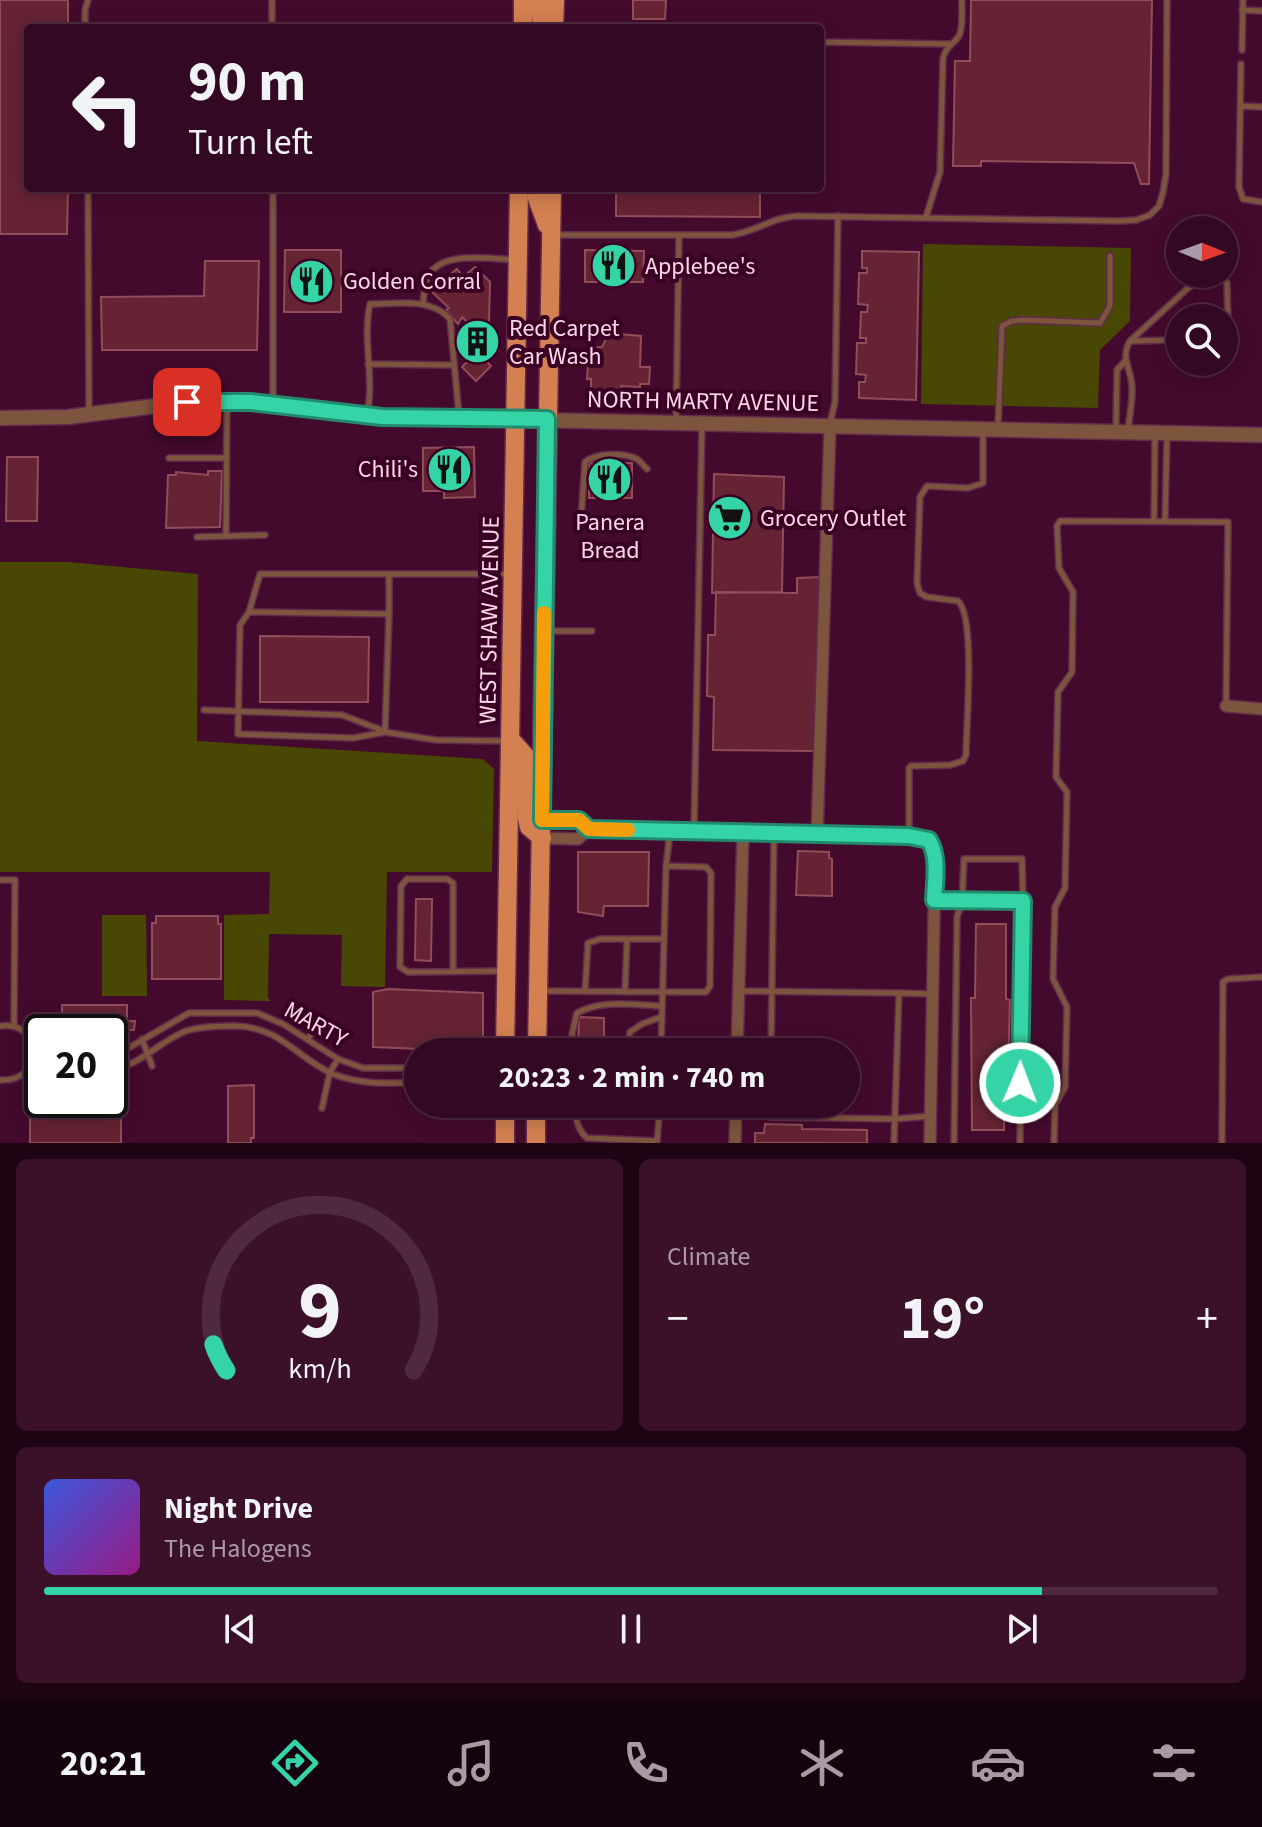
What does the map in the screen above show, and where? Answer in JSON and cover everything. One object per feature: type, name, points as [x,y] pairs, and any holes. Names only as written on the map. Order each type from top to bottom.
[{"type":"main road","points":[[523,0],[523,24]]},
{"type":"main road","points":[[540,0],[542,24]]},
{"type":"main road","points":[[554,24],[555,0]]},
{"type":"main road","name":"WEST SHAW AVENUE","points":[[506,1038],[519,192]]},
{"type":"main road","points":[[537,192],[551,235]]},
{"type":"main road","points":[[537,1038],[552,192]]},
{"type":"main road","points":[[512,741],[527,758],[529,827],[542,829]]},
{"type":"main road","points":[[505,1118],[505,1143]]},
{"type":"main road","points":[[536,1118],[536,1143]]},
{"type":"street","name":"NORTH MARTY AVENUE","points":[[0,418],[89,416],[187,402],[227,401],[273,403],[366,415],[1262,435]]},
{"type":"street","points":[[817,835],[830,426]]},
{"type":"street","points":[[1226,706],[1262,709]]},
{"type":"street","points":[[542,829],[579,820],[589,829],[909,836],[929,840],[934,849],[930,1143]]},
{"type":"street","points":[[542,829],[578,839],[589,829]]},
{"type":"street","points":[[737,1038],[743,833]]},
{"type":"street","points":[[735,1143],[736,1118]]},
{"type":"lane","points":[[85,24],[88,0]]},
{"type":"lane","points":[[272,0],[272,24]]},
{"type":"lane","points":[[926,217],[940,172],[943,59],[945,51],[961,30],[962,0]]},
{"type":"lane","points":[[551,235],[732,235],[745,233],[784,216],[1121,221],[1150,215],[1159,206],[1166,174],[1167,0]]},
{"type":"lane","points":[[1242,50],[1243,0]]},
{"type":"lane","points":[[1242,10],[1262,11]]},
{"type":"lane","points":[[824,42],[951,44]]},
{"type":"lane","points":[[1241,64],[1239,187],[1243,199],[1262,202]]},
{"type":"lane","points":[[1241,106],[1262,107]]},
{"type":"lane","points":[[88,192],[89,416]]},
{"type":"lane","points":[[273,192],[273,403]]},
{"type":"lane","points":[[830,426],[835,402],[838,216]]},
{"type":"lane","points":[[676,422],[679,235]]},
{"type":"lane","points":[[909,836],[909,768],[950,765],[963,761],[966,755],[969,645],[966,615],[958,601],[927,597],[920,593],[917,583],[920,497],[927,486],[968,488],[983,483],[1002,326],[1023,320],[1100,323],[1110,306],[1110,256]]},
{"type":"lane","points":[[423,304],[427,278],[438,264],[460,259],[518,260]]},
{"type":"lane","points":[[1171,304],[1208,274],[1223,278],[1227,283],[1228,304]]},
{"type":"lane","points":[[366,415],[371,396],[367,320],[370,304],[431,304],[450,319],[459,418]]},
{"type":"lane","points":[[1122,433],[1132,382],[1126,360],[1127,346],[1166,308]]},
{"type":"lane","points":[[1130,341],[1166,340]]},
{"type":"lane","points":[[1122,433],[1117,370],[1126,360]]},
{"type":"lane","points":[[368,364],[453,365]]},
{"type":"lane","points":[[226,536],[227,401]]},
{"type":"lane","points":[[694,832],[702,423]]},
{"type":"lane","points":[[1154,521],[1161,434]]},
{"type":"lane","points":[[1161,434],[1165,521]]},
{"type":"lane","points":[[595,529],[581,519],[585,462],[592,456],[619,455],[636,459],[647,469]]},
{"type":"lane","points":[[169,458],[227,458]]},
{"type":"lane","points":[[1054,1143],[1055,1105],[1065,1087],[1067,1007],[1053,979],[1055,907],[1065,888],[1067,806],[1067,792],[1056,777],[1058,692],[1072,672],[1073,592],[1059,568],[1057,526],[1064,520],[1228,522],[1226,706]]},
{"type":"lane","points":[[197,537],[265,535]]},
{"type":"lane","points":[[385,732],[353,738],[238,734],[240,625],[249,612],[260,574],[513,574]]},
{"type":"lane","points":[[385,732],[389,574]]},
{"type":"lane","points":[[249,612],[389,614]]},
{"type":"lane","points":[[544,631],[592,631]]},
{"type":"lane","points":[[204,710],[342,715],[385,732],[436,740],[512,741]]},
{"type":"lane","points":[[661,1038],[666,866],[670,831]]},
{"type":"lane","points":[[771,1038],[774,834]]},
{"type":"lane","points":[[954,1143],[957,917],[962,902],[964,859],[1022,859],[1020,1143]]},
{"type":"lane","points":[[538,991],[706,992],[710,986],[711,873],[706,867],[666,866]]},
{"type":"lane","points":[[453,971],[453,883],[447,879],[407,879],[401,886],[400,967],[408,972],[508,971]]},
{"type":"lane","points":[[0,880],[15,880],[14,1026]]},
{"type":"lane","points":[[934,900],[1023,901]]},
{"type":"lane","points":[[585,991],[588,943],[600,939],[664,939]]},
{"type":"lane","points":[[625,992],[627,939]]},
{"type":"lane","points":[[1222,1143],[1223,982],[1262,977]]},
{"type":"lane","points":[[738,991],[932,994]]},
{"type":"lane","points":[[894,1143],[899,993]]},
{"type":"lane","points":[[572,1038],[577,1013],[588,1007],[606,1004],[662,1006]]},
{"type":"lane","name":"MARTY","points":[[128,1048],[189,1013],[257,1013],[308,1039],[338,1059],[363,1068],[404,1068]]},
{"type":"lane","points":[[629,1038],[630,1032],[642,1024],[662,1017]]},
{"type":"lane","points":[[308,1039],[318,1021]]},
{"type":"lane","points":[[0,1026],[14,1026],[24,1033]]},
{"type":"lane","name":"MARTY","points":[[128,1065],[186,1031],[238,1026],[270,1032],[330,1072],[358,1082],[404,1083]]},
{"type":"lane","points":[[142,1039],[152,1066]]},
{"type":"lane","points":[[322,1108],[330,1072],[338,1059]]},
{"type":"lane","points":[[0,1080],[12,1080],[24,1073]]},
{"type":"lane","points":[[833,1118],[931,1116]]},
{"type":"lane","points":[[576,1118],[580,1131],[587,1138],[657,1142],[659,1118]]},
{"type":"shaded area","points":[[923,244],[1131,248],[1130,321],[1100,350],[1098,408],[921,404]]},
{"type":"shaded area","points":[[0,562],[68,562],[198,574],[197,741],[483,759],[494,769],[492,872],[387,872],[385,987],[341,986],[342,935],[269,934],[268,998],[271,1001],[224,1000],[224,915],[269,914],[270,872],[0,872]]},
{"type":"shaded area","points":[[102,915],[146,915],[147,996],[102,996]]},
{"type":"building","points":[[0,0],[68,0],[68,24],[24,24],[24,192],[68,192],[67,234],[0,234]]},
{"type":"building","points":[[633,0],[666,0],[665,19],[633,19]]},
{"type":"building","points":[[971,0],[1152,0],[1149,184],[1141,184],[1134,163],[981,161],[981,166],[953,166],[955,61],[970,61]]},
{"type":"building","points":[[616,192],[760,192],[760,217],[616,216]]},
{"type":"building","name":"Golden Corral","points":[[285,250],[341,250],[341,312],[284,312]]},
{"type":"building","name":"Applebee's","points":[[585,250],[644,251],[643,282],[585,282]]},
{"type":"building","points":[[862,251],[919,252],[916,400],[859,398],[859,382],[865,382],[866,375],[856,374],[857,343],[866,343],[866,338],[860,338],[861,312],[867,312],[868,305],[858,304],[859,273],[867,273],[867,268],[862,268]]},
{"type":"building","points":[[205,261],[259,261],[257,350],[102,350],[101,297],[204,296]]},
{"type":"building","name":"Red Carpet Car Wash","points":[[475,267],[490,282],[488,363],[491,366],[476,381],[462,367],[468,361],[468,323],[462,317],[458,324],[446,310],[449,308],[430,290],[457,269],[463,277]]},
{"type":"building","points":[[609,333],[641,336],[640,367],[650,367],[649,384],[621,386],[621,393],[591,393],[591,379],[587,379],[589,348],[602,347]]},
{"type":"building","name":"Chili's","points":[[474,447],[475,497],[444,498],[444,491],[423,491],[423,448]]},
{"type":"building","points":[[7,457],[38,457],[37,521],[6,521]]},
{"type":"building","name":"Panera Bread","points":[[589,463],[632,463],[632,498],[589,498]]},
{"type":"building","points":[[208,471],[222,471],[220,527],[166,528],[168,475],[176,475],[176,472],[208,475]]},
{"type":"building","points":[[714,474],[784,477],[782,592],[712,593]]},
{"type":"building","points":[[821,577],[817,751],[713,750],[714,697],[707,696],[708,635],[715,635],[716,592],[797,593],[797,578]]},
{"type":"building","points":[[260,636],[369,637],[368,702],[260,702]]},
{"type":"building","points":[[798,851],[829,852],[832,859],[832,896],[796,895]]},
{"type":"building","points":[[578,852],[649,852],[648,906],[604,906],[603,916],[578,912]]},
{"type":"building","points":[[416,899],[432,899],[431,961],[415,960]]},
{"type":"building","points":[[156,916],[218,916],[218,924],[221,924],[221,979],[152,979],[152,923],[156,923]]},
{"type":"building","points":[[976,924],[1006,924],[1006,999],[1010,1000],[1004,1130],[972,1130],[971,998],[975,998]]},
{"type":"building","points":[[388,989],[483,993],[483,1038],[404,1038],[404,1048],[373,1047],[373,992]]},
{"type":"building","points":[[62,1005],[127,1005],[127,1014],[62,1014]]},
{"type":"building","points":[[579,1017],[604,1018],[604,1038],[578,1038]]},
{"type":"building","points":[[128,1021],[135,1021],[134,1030],[128,1030]]},
{"type":"building","points":[[254,1085],[254,1138],[251,1138],[251,1143],[228,1143],[228,1086]]},
{"type":"building","points":[[30,1118],[121,1118],[121,1143],[30,1143]]},
{"type":"building","points":[[765,1124],[802,1125],[802,1129],[867,1130],[867,1143],[755,1143],[755,1133],[764,1133]]},
{"type":"slow traffic","points":[[544,613],[542,820],[579,820],[589,829],[628,830]]},
{"type":"place","name":"Applebee's","points":[[614,266]]},
{"type":"place","name":"Golden Corral","points":[[312,281]]},
{"type":"place","name":"Red Carpet Car Wash","points":[[478,342]]},
{"type":"place","name":"Chili's","points":[[449,469]]},
{"type":"place","name":"Panera Bread","points":[[610,480]]},
{"type":"place","name":"Grocery Outlet","points":[[729,518]]},
{"type":"route","points":[[187,402],[251,402],[382,417],[547,419],[542,820],[579,820],[589,829],[909,836],[929,840],[935,858],[934,900],[1023,901],[1020,1083]]}]
